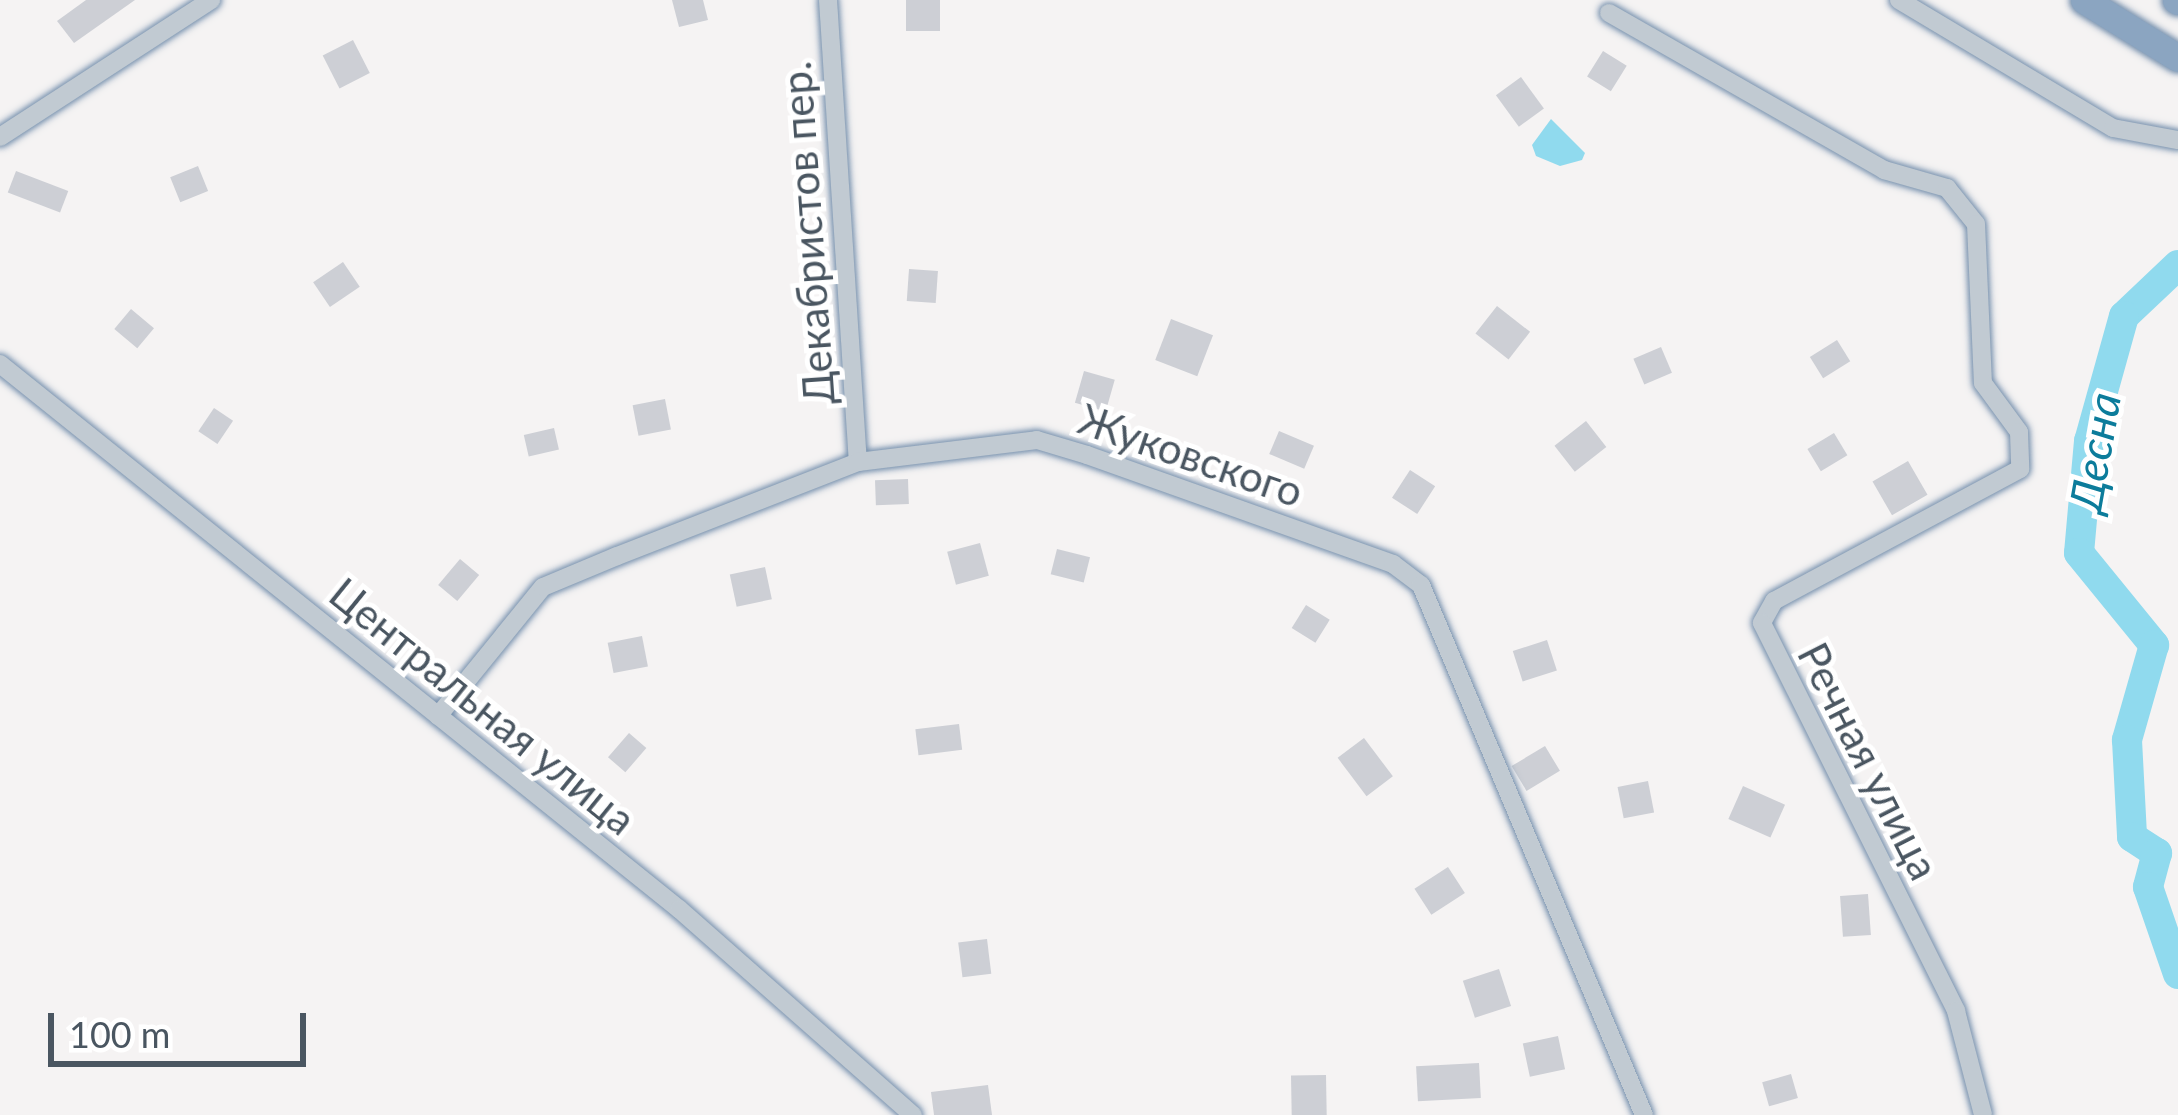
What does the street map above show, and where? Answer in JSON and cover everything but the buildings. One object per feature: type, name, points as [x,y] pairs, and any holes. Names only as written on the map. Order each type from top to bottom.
[{"type":"highway","points":[[2084,0],[2174,55]]},
{"type":"street","points":[[0,136],[211,0]]},
{"type":"street","name":"Декабристов пер.","points":[[828,0],[859,462]]},
{"type":"street","points":[[1899,0],[2113,128],[2178,140]]},
{"type":"street","name":"Речная улица","points":[[1609,14],[1884,170],[1947,188],[1976,224],[1983,383],[2019,432],[2020,469],[1774,601],[1762,623],[1956,1011],[1983,1115]]},
{"type":"street","name":"Центральная улица","points":[[0,364],[438,716],[913,1115]]},
{"type":"street","name":"Жуковского","points":[[438,716],[543,587],[859,462],[1037,440],[1393,564],[1421,585],[1644,1115]]},
{"type":"water","points":[[1551,119],[1585,153],[1582,160],[1560,166],[1536,156],[1532,145]]},
{"type":"waterway","name":"Десна","points":[[2178,265],[2124,316],[2089,441],[2079,553],[2154,645],[2127,740],[2132,837],[2157,853],[2148,887],[2178,974]]}]
